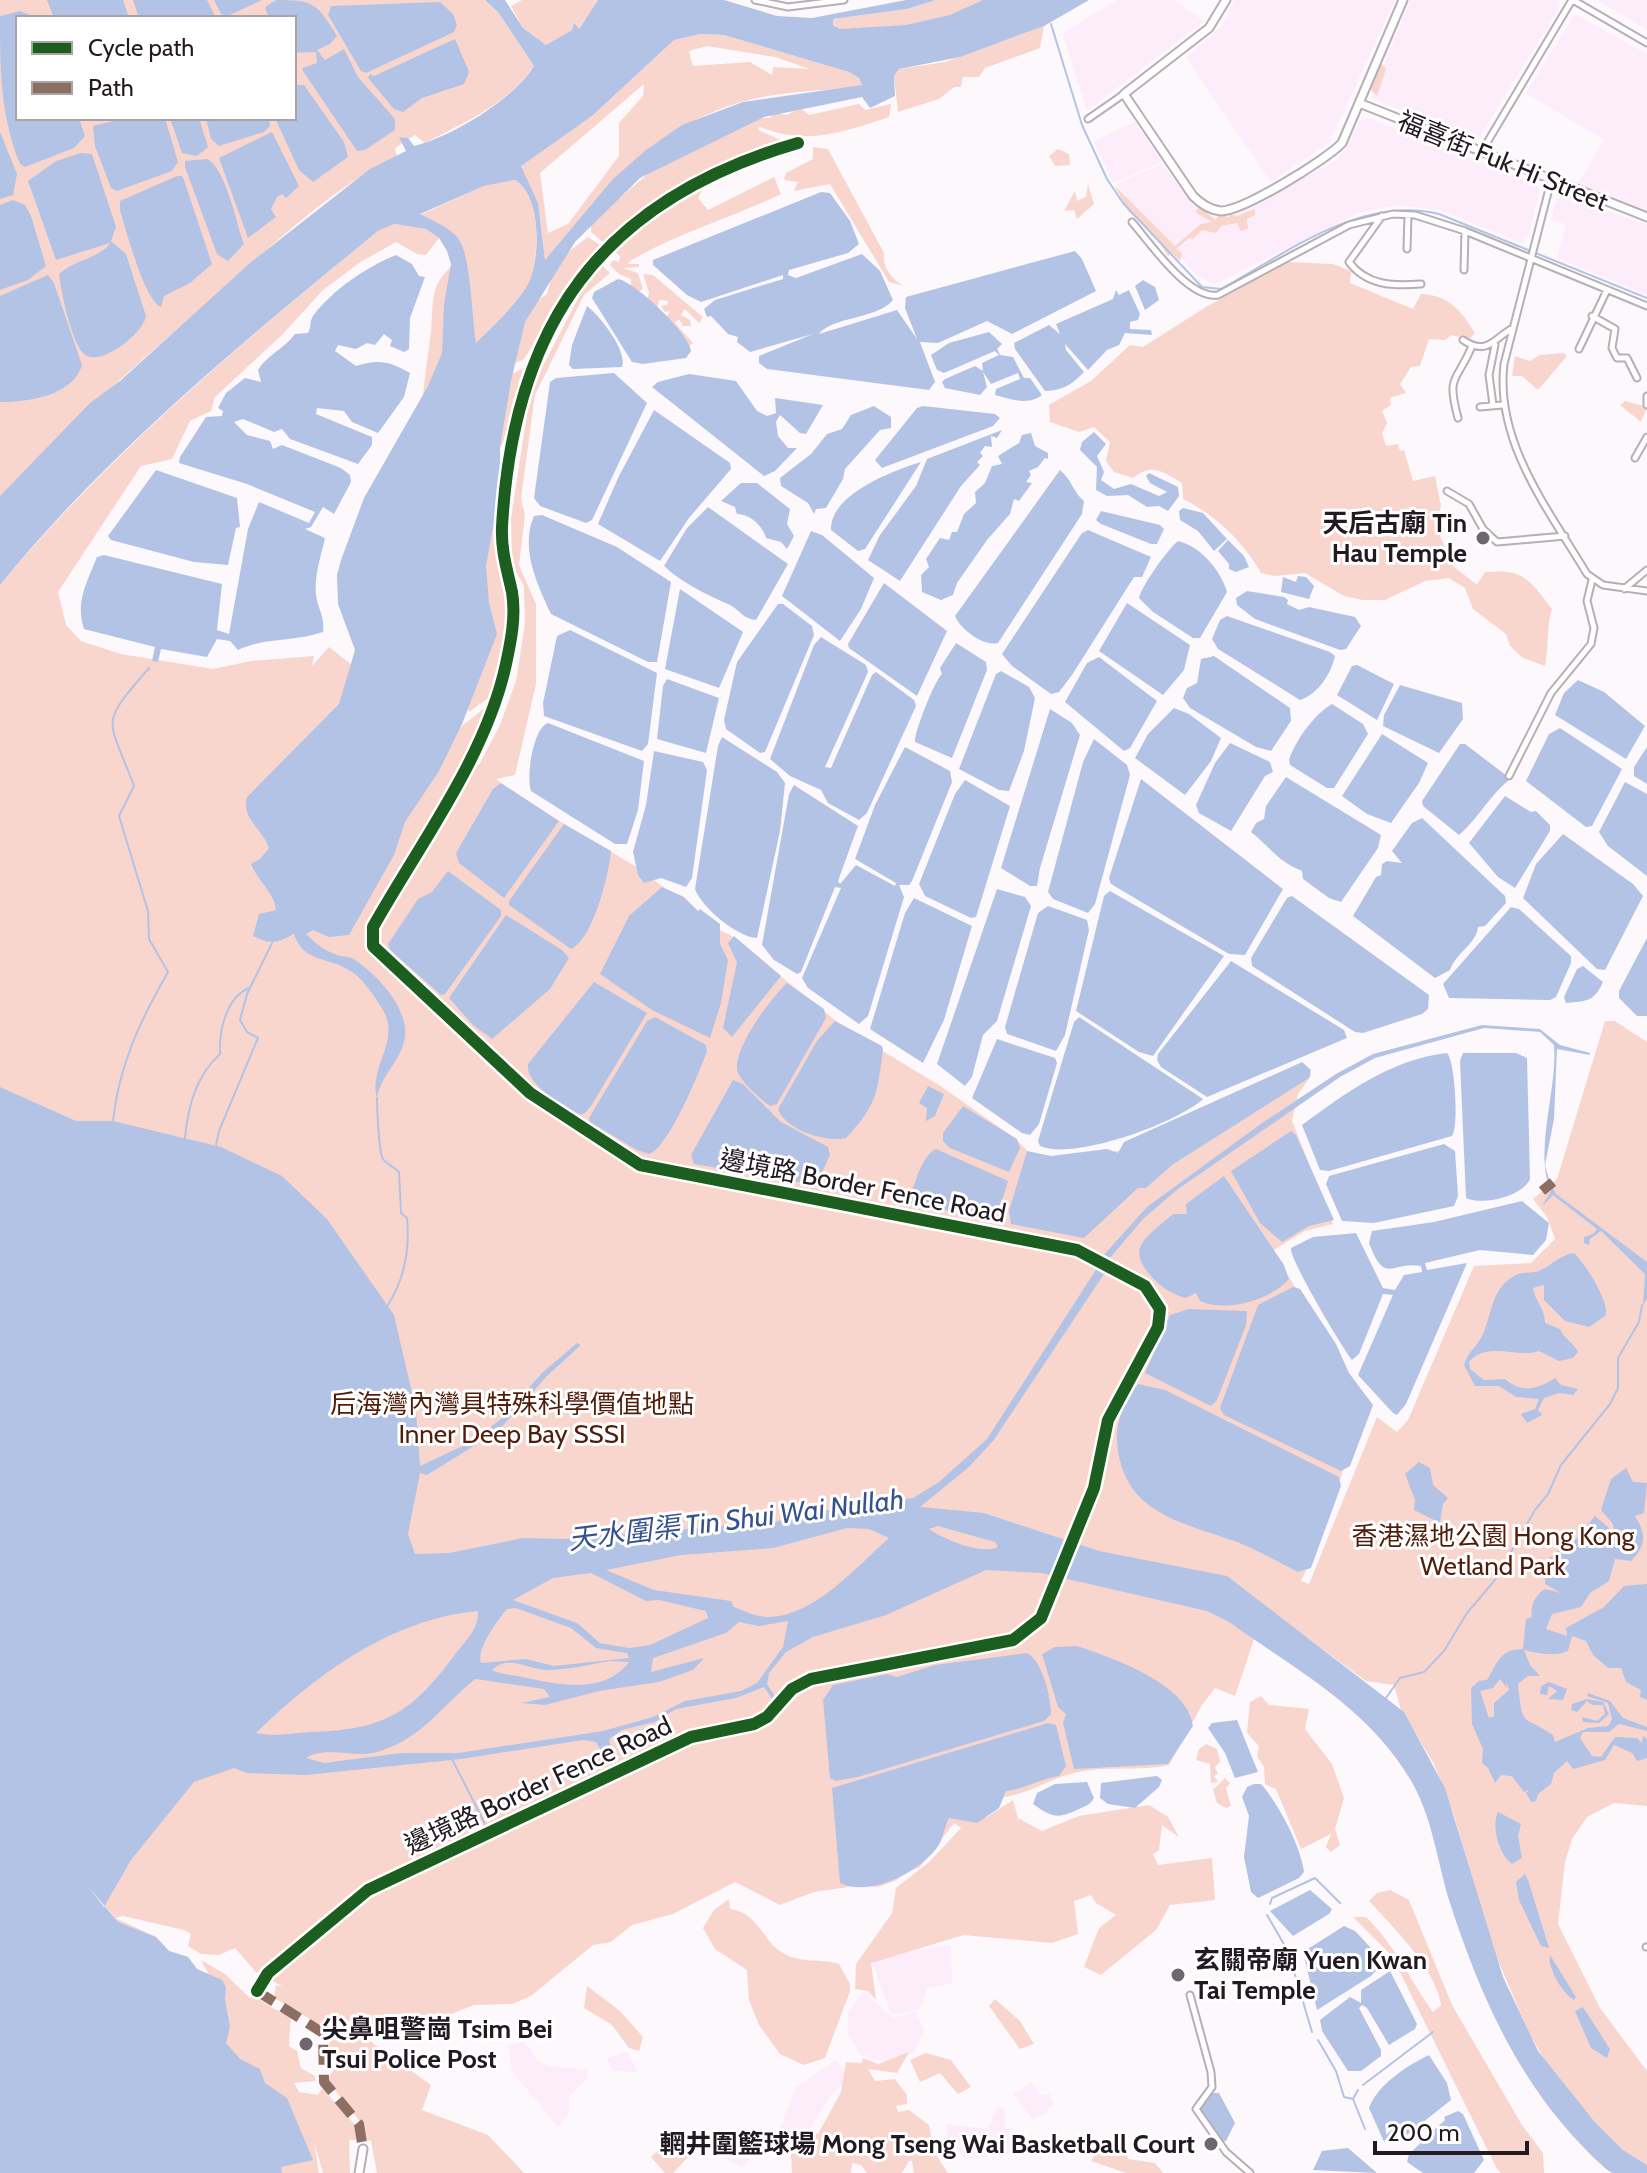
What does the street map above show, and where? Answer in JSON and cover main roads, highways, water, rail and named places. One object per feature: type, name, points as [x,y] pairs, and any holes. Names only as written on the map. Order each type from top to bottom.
[{"type":"water","points":[[47,0],[123,0],[128,16],[53,16]]},
{"type":"water","points":[[133,0],[207,0],[215,16],[138,16]]},
{"type":"water","points":[[214,0],[262,0],[228,16],[221,14]]},
{"type":"water","points":[[276,0],[299,1],[319,10],[337,36],[330,44],[317,50],[325,60],[344,49],[358,77],[395,119],[395,130],[365,150],[357,151],[303,71],[302,68],[317,63],[316,52],[296,53],[296,16],[268,16],[265,7]]},
{"type":"water","points":[[485,0],[505,0],[523,28],[546,45],[572,30],[574,23],[579,29],[598,0],[724,0],[777,16],[812,18],[906,0],[936,0],[907,9],[833,19],[833,25],[840,29],[906,25],[950,15],[983,0],[1089,0],[1044,26],[960,57],[899,69],[894,76],[895,96],[870,108],[862,97],[764,117],[640,178],[575,242],[525,322],[511,381],[500,447],[500,489],[486,566],[489,603],[497,634],[462,724],[439,771],[405,822],[394,855],[349,935],[329,937],[313,930],[306,934],[328,951],[364,966],[389,993],[402,1014],[405,1025],[403,1044],[377,1098],[375,1087],[387,1043],[388,1021],[369,989],[352,972],[304,950],[294,934],[274,942],[253,936],[259,914],[276,910],[273,898],[251,864],[269,848],[249,818],[246,805],[247,797],[339,704],[355,650],[338,604],[337,575],[364,498],[428,386],[442,353],[444,304],[451,264],[439,238],[426,229],[394,224],[378,231],[229,356],[133,443],[42,536],[0,585],[0,496],[90,403],[120,381],[250,263],[370,169],[406,151],[399,137],[408,138],[414,146],[446,134],[481,115],[525,79],[534,66],[498,12]],"holes":[[[700,34],[724,35],[849,72],[859,78],[862,85],[743,102],[682,125],[646,150],[613,179],[545,260],[538,203],[521,166],[592,116],[674,40]],[[515,180],[524,188],[534,214],[536,246],[532,275],[516,301],[476,343],[462,246],[450,230],[420,214],[484,186]]]},
{"type":"water","points":[[440,2],[453,14],[457,25],[454,32],[366,73],[361,71],[328,15],[331,6]]},
{"type":"water","points":[[20,11],[32,16],[16,16],[16,120],[80,120],[85,136],[74,148],[25,167],[20,164],[8,128],[2,91],[0,16]]},
{"type":"water","points":[[455,39],[469,72],[464,84],[422,98],[403,112],[394,109],[368,78],[370,74],[374,76]]},
{"type":"water","points":[[296,85],[304,85],[344,142],[348,157],[313,182],[299,170],[276,120],[296,120]]},
{"type":"water","points":[[117,120],[166,120],[178,162],[172,171],[117,191],[111,188],[95,146],[93,126]]},
{"type":"water","points":[[171,120],[200,120],[208,147],[197,156],[182,153]]},
{"type":"water","points":[[206,120],[269,120],[270,126],[264,132],[219,146],[211,139]]},
{"type":"water","points":[[0,132],[17,174],[13,195],[0,199]]},
{"type":"water","points":[[272,132],[299,186],[286,198],[282,194],[277,197],[271,209],[276,217],[248,238],[219,158]]},
{"type":"water","points":[[81,153],[92,154],[116,227],[111,241],[126,254],[146,316],[129,340],[99,357],[83,353],[74,338],[59,274],[101,252],[110,243],[56,260],[28,181],[56,161]]},
{"type":"water","points":[[207,159],[214,164],[225,184],[244,244],[228,261],[217,254],[185,167],[185,161]]},
{"type":"water","points":[[182,176],[184,180],[212,264],[190,283],[164,296],[161,307],[142,279],[120,211],[120,201]]},
{"type":"water","points":[[821,192],[830,193],[850,221],[859,244],[848,253],[789,270],[788,275],[796,278],[862,254],[880,271],[893,300],[876,311],[834,324],[819,334],[897,310],[917,339],[905,308],[906,297],[1075,251],[1082,259],[1096,291],[1012,334],[987,321],[938,343],[920,342],[935,382],[929,390],[767,369],[759,363],[759,356],[813,334],[750,352],[737,342],[738,337],[728,334],[711,316],[707,317],[704,309],[715,300],[783,279],[783,275],[701,302],[687,295],[653,265],[653,260]]},
{"type":"water","points":[[13,200],[25,205],[31,216],[46,266],[28,280],[0,290],[0,205]]},
{"type":"water","points":[[396,255],[412,264],[419,276],[425,277],[410,318],[409,349],[404,352],[390,346],[392,340],[384,334],[375,345],[367,343],[356,349],[338,345],[335,351],[356,366],[384,362],[410,373],[404,397],[378,433],[352,422],[344,411],[317,408],[316,414],[372,437],[372,445],[358,464],[290,439],[282,429],[274,432],[243,419],[234,422],[247,435],[270,441],[273,449],[282,445],[341,468],[350,475],[351,482],[334,514],[323,507],[311,527],[305,529],[325,538],[316,588],[323,632],[258,643],[238,650],[230,641],[217,639],[207,657],[161,649],[158,662],[152,661],[155,647],[84,629],[81,610],[83,592],[97,557],[104,555],[222,584],[217,630],[229,634],[248,529],[259,502],[309,523],[315,512],[247,484],[179,463],[180,457],[206,417],[222,416],[223,411],[218,408],[226,393],[245,378],[261,382],[258,370],[262,365],[295,334],[308,333],[313,316],[330,297],[362,273]]},
{"type":"water","points":[[48,275],[54,283],[82,365],[69,384],[48,395],[0,402],[0,296]]},
{"type":"water","points":[[618,279],[648,299],[682,333],[691,351],[686,358],[643,364],[632,362],[592,298],[594,292]]},
{"type":"water","points":[[1143,280],[1155,287],[1159,300],[1145,310],[1135,286]]},
{"type":"water","points":[[1116,290],[1119,295],[1129,290],[1140,314],[1138,320],[1130,322],[1130,329],[1151,330],[1152,335],[1125,333],[1119,345],[1107,350],[1088,370],[1065,344],[1066,350],[1084,372],[1067,386],[1045,391],[1015,349],[1014,343],[1049,325],[1060,334],[1056,324],[1113,299]]},
{"type":"water","points":[[587,306],[617,343],[623,360],[622,367],[573,369],[569,365],[572,345]]},
{"type":"water","points":[[989,332],[1002,344],[997,349],[1000,355],[1013,357],[1024,378],[1030,378],[1042,395],[1025,401],[995,395],[996,389],[1020,379],[1018,373],[991,384],[983,372],[987,387],[980,395],[945,388],[942,382],[945,379],[975,366],[983,371],[982,363],[999,355],[995,351],[944,373],[937,370],[931,355],[949,343]]},
{"type":"water","points":[[614,373],[647,403],[592,520],[586,523],[540,506],[534,498],[550,382],[556,378]]},
{"type":"water","points":[[689,374],[736,381],[757,411],[767,416],[776,413],[775,398],[823,405],[806,434],[800,433],[780,415],[776,422],[778,436],[788,448],[797,448],[775,471],[764,476],[652,387],[658,382]]},
{"type":"water","points":[[874,406],[891,417],[891,428],[880,430],[845,469],[843,479],[826,508],[816,509],[814,514],[808,503],[781,486],[780,478],[811,454],[827,434],[842,429],[851,415]]},
{"type":"water","points":[[923,406],[995,414],[1000,418],[993,426],[882,468],[875,460],[917,408]]},
{"type":"water","points":[[654,410],[730,463],[731,469],[689,518],[660,561],[598,524]]},
{"type":"water","points":[[1002,430],[997,438],[991,436],[992,447],[985,446],[980,453],[983,456],[977,462],[980,465],[961,486],[900,581],[868,560],[880,535],[916,486],[927,459]]},
{"type":"water","points":[[1094,432],[1106,444],[1097,456],[1104,472],[1101,480],[1114,489],[1131,484],[1159,496],[1167,492],[1150,483],[1146,476],[1149,473],[1178,487],[1179,496],[1168,511],[1159,506],[1147,507],[1128,495],[1107,496],[1096,490],[1097,467],[1080,450],[1082,442]]},
{"type":"water","points":[[1031,433],[1035,446],[1048,453],[1048,459],[1045,458],[1038,467],[1029,471],[1031,475],[1026,482],[1032,483],[1019,501],[1014,499],[1010,514],[987,540],[957,583],[953,595],[941,600],[922,592],[921,575],[929,567],[926,559],[940,538],[949,540],[952,532],[957,532],[964,514],[976,503],[975,492],[985,483],[992,466],[1002,464],[998,456],[1019,443],[1022,435]]},
{"type":"water","points":[[921,462],[865,549],[858,551],[831,530],[833,517],[851,496],[878,479]]},
{"type":"water","points":[[156,470],[237,498],[240,527],[236,528],[228,565],[194,562],[111,540],[108,536]]},
{"type":"water","points":[[1060,470],[1084,501],[1082,514],[998,643],[980,640],[955,616]]},
{"type":"water","points":[[741,483],[757,483],[790,509],[787,524],[794,536],[787,549],[781,542],[766,538],[752,519],[737,514],[735,507],[721,501]]},
{"type":"water","points":[[708,507],[788,564],[756,620],[687,584],[664,566],[687,528]]},
{"type":"water","points":[[1183,508],[1203,513],[1227,539],[1214,551],[1198,531],[1180,520],[1179,511]]},
{"type":"water","points":[[1101,511],[1160,525],[1164,529],[1157,544],[1151,544],[1101,524],[1096,520]]},
{"type":"water","points":[[542,515],[617,547],[671,582],[657,662],[648,662],[551,614],[536,578],[530,553],[530,528],[534,516]]},
{"type":"water","points":[[1088,530],[1151,557],[1142,577],[1134,577],[1072,675],[1059,692],[1051,694],[1012,666],[1002,654],[1082,533]]},
{"type":"water","points":[[811,531],[822,535],[874,578],[861,609],[840,641],[782,596]]},
{"type":"water","points":[[1228,540],[1244,556],[1249,567],[1236,572],[1229,569],[1229,564],[1218,551]]},
{"type":"water","points":[[1178,541],[1194,548],[1208,560],[1220,575],[1227,592],[1200,638],[1193,638],[1153,612],[1139,598],[1155,569]]},
{"type":"water","points":[[1298,576],[1306,577],[1314,586],[1309,599],[1281,592],[1283,577],[1296,582]]},
{"type":"water","points":[[884,583],[947,631],[917,696],[849,648],[848,644]]},
{"type":"water","points":[[680,589],[743,632],[719,688],[665,669]]},
{"type":"water","points":[[1247,591],[1284,597],[1288,600],[1287,604],[1299,610],[1309,607],[1355,617],[1361,626],[1346,649],[1340,650],[1255,619],[1237,605],[1236,598]]},
{"type":"water","points":[[1127,603],[1190,645],[1184,670],[1163,695],[1099,651]]},
{"type":"water","points":[[778,604],[783,604],[812,626],[814,635],[765,752],[760,753],[726,729],[724,720],[737,662]]},
{"type":"water","points":[[1227,616],[1330,652],[1335,656],[1327,676],[1318,688],[1300,700],[1218,649],[1212,639],[1220,620]]},
{"type":"water","points":[[570,630],[657,673],[648,744],[642,751],[544,716],[543,703],[557,636]]},
{"type":"water","points":[[821,637],[866,665],[868,672],[825,767],[831,768],[876,672],[914,700],[916,706],[867,813],[859,820],[828,803],[821,790],[790,776],[770,759],[814,645]]},
{"type":"water","points":[[956,643],[986,662],[987,670],[952,758],[915,742],[926,706],[942,674],[940,668]]},
{"type":"water","points":[[1214,656],[1290,708],[1291,721],[1271,751],[1256,747],[1190,708],[1183,698],[1187,688],[1197,683],[1201,659]]},
{"type":"water","points":[[1099,657],[1157,701],[1130,748],[1124,751],[1065,702],[1087,663]]},
{"type":"water","points":[[1357,665],[1394,684],[1377,720],[1337,695],[1352,666]]},
{"type":"water","points":[[1001,671],[1029,687],[1035,698],[1024,751],[1009,791],[999,790],[959,769],[996,674]]},
{"type":"water","points":[[667,679],[719,698],[706,753],[657,739],[663,686]]},
{"type":"water","points":[[1578,680],[1604,692],[1645,726],[1626,759],[1555,715],[1564,693]]},
{"type":"water","points":[[1400,685],[1462,703],[1463,719],[1439,753],[1383,726],[1384,715]]},
{"type":"water","points":[[1332,704],[1363,724],[1368,734],[1334,788],[1327,788],[1290,765],[1289,760],[1306,728]]},
{"type":"water","points":[[1174,708],[1189,714],[1221,738],[1211,761],[1185,795],[1135,758],[1148,734]]},
{"type":"water","points":[[1050,709],[1072,723],[1080,735],[1037,886],[1030,886],[1001,868]]},
{"type":"water","points":[[548,723],[644,761],[638,810],[627,844],[615,844],[531,791],[529,775],[532,754],[538,734]]},
{"type":"water","points":[[1560,728],[1622,769],[1592,826],[1586,827],[1526,781],[1549,734]]},
{"type":"water","points":[[1382,734],[1428,763],[1419,783],[1391,823],[1367,814],[1342,796]]},
{"type":"water","points":[[722,737],[777,772],[785,783],[780,831],[757,938],[740,933],[721,920],[705,905],[695,889]]},
{"type":"water","points":[[1094,739],[1127,765],[1130,775],[1095,904],[1088,913],[1053,899],[1048,892],[1083,762]]},
{"type":"water","points":[[1230,743],[1270,762],[1273,772],[1265,776],[1231,831],[1199,813],[1196,805],[1215,763]]},
{"type":"water","points":[[1460,744],[1465,744],[1507,776],[1508,781],[1459,835],[1423,806],[1422,801]]},
{"type":"water","points":[[905,747],[950,771],[952,782],[912,881],[909,885],[899,885],[904,897],[868,1016],[859,1024],[808,988],[802,978],[841,888],[835,887],[801,972],[797,974],[774,960],[762,945],[789,794],[794,785],[858,826],[838,881],[840,884],[856,865],[895,886],[896,883],[855,859],[875,805]]},
{"type":"water","points":[[1647,747],[1647,784],[1634,776],[1634,767]]},
{"type":"water","points":[[654,751],[703,762],[707,770],[692,878],[686,887],[661,878],[644,883],[638,875],[633,852],[646,805]]},
{"type":"water","points":[[1286,777],[1381,835],[1378,848],[1341,902],[1329,898],[1303,879],[1302,871],[1280,858],[1251,832],[1256,823],[1264,819],[1266,806]]},
{"type":"water","points":[[1141,779],[1283,889],[1245,955],[1229,954],[1111,884],[1109,878]]},
{"type":"water","points":[[965,780],[1010,806],[976,917],[971,918],[925,896],[919,884],[955,794]]},
{"type":"water","points":[[1625,782],[1647,794],[1647,876],[1608,846],[1599,832]]},
{"type":"water","points":[[501,783],[559,821],[504,898],[459,863],[456,853],[493,789]]},
{"type":"water","points":[[1505,796],[1531,812],[1536,811],[1550,825],[1550,831],[1515,888],[1498,877],[1469,843]]},
{"type":"water","points":[[1422,818],[1505,896],[1506,903],[1485,926],[1478,927],[1474,938],[1450,970],[1435,978],[1353,916],[1376,877],[1381,875],[1382,864],[1387,861],[1402,863],[1392,851],[1412,823]]},
{"type":"water","points":[[564,824],[611,851],[593,920],[579,943],[571,949],[509,905]]},
{"type":"water","points":[[1563,834],[1633,884],[1643,896],[1605,970],[1597,969],[1523,898],[1536,864]]},
{"type":"water","points":[[448,871],[501,910],[501,916],[445,994],[441,995],[390,950],[388,944],[418,899],[432,892]]},
{"type":"water","points":[[662,887],[684,897],[698,911],[700,909],[720,924],[720,944],[728,960],[721,1003],[710,1038],[652,1010],[600,974],[629,916]]},
{"type":"water","points":[[997,889],[1025,897],[1031,906],[997,1021],[983,1035],[972,1077],[965,1086],[937,1064]]},
{"type":"water","points":[[1110,891],[1224,956],[1153,1056],[1139,1052],[1076,1011],[1104,896]]},
{"type":"water","points":[[1292,896],[1429,995],[1428,1009],[1422,1014],[1363,1033],[1355,1032],[1252,966],[1251,958],[1287,898]]},
{"type":"water","points":[[914,898],[972,926],[944,1020],[923,1063],[870,1029],[905,913]]},
{"type":"water","points":[[1048,906],[1087,920],[1089,930],[1065,1035],[1056,1051],[1007,1034],[1005,1027],[1038,913]]},
{"type":"water","points":[[1511,907],[1519,909],[1571,956],[1571,963],[1556,997],[1550,1000],[1449,998],[1443,984]]},
{"type":"water","points":[[506,915],[562,950],[569,958],[550,989],[492,1039],[473,1025],[449,998]]},
{"type":"water","points":[[734,936],[781,976],[732,1037],[723,1028],[737,962],[728,943]]},
{"type":"water","points":[[1647,938],[1647,1016],[1637,1016],[1619,998],[1619,991]]},
{"type":"water","points":[[1231,961],[1344,1030],[1347,1038],[1207,1097],[1161,1067],[1158,1054]]},
{"type":"water","points":[[1583,966],[1603,982],[1589,999],[1566,1003],[1564,997],[1577,969]]},
{"type":"water","points":[[594,982],[647,1013],[591,1106],[584,1114],[579,1114],[539,1087],[532,1079],[528,1064]]},
{"type":"water","points":[[787,983],[824,1009],[826,1018],[777,1104],[770,1106],[741,1078],[737,1069],[738,1059],[755,1023]]},
{"type":"water","points":[[655,1017],[706,1045],[707,1051],[674,1124],[657,1149],[649,1154],[590,1122],[589,1118],[647,1021]]},
{"type":"water","points":[[1079,1017],[1203,1099],[1171,1119],[1124,1137],[1076,1148],[1040,1146],[1038,1141],[1074,1022]]},
{"type":"water","points":[[835,1021],[882,1046],[883,1050],[877,1088],[864,1117],[846,1138],[828,1139],[798,1129],[778,1109],[817,1041]]},
{"type":"water","points":[[1482,1025],[1540,1029],[1560,1045],[1590,1053],[1557,1049],[1554,1119],[1545,1165],[1554,1045],[1540,1032],[1484,1028],[1375,1058],[1340,1077],[1178,1189],[1143,1219],[1110,1258],[1103,1256],[1147,1207],[1262,1123],[1336,1074],[1373,1054]]},
{"type":"water","points":[[997,1039],[1055,1058],[1057,1063],[1039,1124],[1030,1135],[1022,1133],[972,1098]]},
{"type":"water","points":[[1447,1053],[1455,1094],[1452,1136],[1329,1171],[1320,1170],[1302,1125],[1352,1090],[1388,1070],[1407,1062]]},
{"type":"water","points":[[1463,1053],[1516,1053],[1527,1058],[1530,1179],[1519,1190],[1501,1198],[1482,1201],[1466,1198],[1460,1061]]},
{"type":"water","points":[[1302,1062],[1311,1070],[1309,1078],[1172,1165],[1146,1188],[1138,1188],[1084,1238],[1011,1224],[1009,1211],[1027,1151],[1051,1156],[1107,1149],[1118,1153],[1124,1142]]},
{"type":"water","points":[[733,1080],[743,1084],[781,1122],[828,1147],[830,1155],[816,1185],[694,1164],[691,1155]]},
{"type":"water","points":[[928,1086],[944,1094],[935,1116],[926,1121],[927,1108],[919,1103]]},
{"type":"water","points":[[0,1087],[76,1121],[113,1121],[221,1147],[282,1176],[327,1219],[394,1315],[416,1410],[420,1466],[471,1442],[501,1419],[542,1373],[577,1343],[581,1345],[547,1376],[498,1431],[427,1475],[420,1473],[408,1534],[415,1554],[449,1553],[523,1538],[564,1539],[773,1522],[846,1506],[913,1498],[939,1482],[987,1439],[1099,1265],[1106,1271],[993,1441],[969,1467],[920,1507],[984,1513],[1099,1551],[1227,1576],[1404,1712],[1445,1788],[1503,1977],[1538,2051],[1594,2121],[1623,2150],[1647,2165],[1647,2173],[1612,2173],[1606,2169],[1577,2141],[1529,2079],[1476,1975],[1449,1900],[1418,1793],[1393,1754],[1352,1710],[1229,1622],[1207,1611],[1041,1573],[986,1570],[886,1615],[813,1637],[786,1652],[769,1673],[767,1684],[774,1695],[773,1700],[764,1687],[736,1698],[676,1709],[655,1722],[622,1730],[609,1739],[614,1762],[610,1765],[596,1742],[583,1740],[461,1759],[306,1775],[247,1773],[234,1768],[194,1782],[131,1860],[105,1906],[118,1922],[156,1937],[169,1951],[188,1957],[197,1969],[222,1980],[226,1987],[230,2027],[226,2043],[240,2059],[260,2069],[265,2083],[287,2098],[313,2160],[281,2167],[282,2173],[0,2173]],"holes":[[[938,1526],[995,1542],[998,1547],[973,1548],[953,1542],[929,1529]],[[847,1528],[869,1529],[889,1538],[819,1599],[804,1608],[770,1617],[743,1611],[734,1607],[731,1601],[654,1590],[606,1570],[681,1555],[773,1548]],[[591,1573],[646,1601],[659,1600],[706,1611],[708,1618],[650,1645],[629,1648],[600,1643],[577,1623],[513,1600],[553,1578]],[[516,1608],[571,1628],[596,1648],[627,1653],[629,1658],[554,1666],[526,1659],[481,1663],[484,1643],[507,1609]],[[478,1611],[471,1634],[440,1673],[426,1690],[395,1714],[359,1727],[277,1735],[256,1733],[330,1671],[357,1653],[415,1625]],[[788,1621],[783,1647],[757,1683],[741,1691],[685,1701],[653,1717],[603,1731],[458,1753],[401,1753],[324,1763],[306,1758],[330,1752],[373,1753],[404,1741],[475,1679],[544,1689],[550,1697],[521,1703],[545,1705],[599,1691],[659,1682],[693,1670],[704,1658],[651,1672],[653,1658],[726,1633],[739,1622],[759,1626]],[[611,1661],[629,1662],[607,1679],[580,1685],[551,1683],[492,1670],[505,1663],[547,1670]]]},
{"type":"water","points":[[963,1106],[1017,1139],[1020,1148],[1009,1172],[950,1148],[943,1141],[943,1133]]},
{"type":"water","points":[[1291,1131],[1296,1135],[1334,1220],[1309,1226],[1282,1242],[1260,1223],[1231,1171]]},
{"type":"water","points":[[1444,1144],[1455,1151],[1458,1196],[1454,1206],[1374,1223],[1342,1221],[1326,1184],[1329,1176]]},
{"type":"water","points":[[936,1149],[1008,1181],[998,1214],[992,1220],[911,1203],[909,1198],[920,1170],[926,1158]]},
{"type":"water","points":[[1545,1166],[1556,1194],[1647,1262],[1647,1298],[1643,1306],[1645,1274],[1601,1231],[1590,1239],[1589,1245],[1584,1243],[1584,1237],[1597,1229],[1553,1195],[1542,1206],[1551,1191]]},
{"type":"water","points":[[1224,1176],[1284,1265],[1289,1279],[1260,1298],[1222,1306],[1200,1301],[1196,1293],[1186,1298],[1164,1288],[1145,1268],[1140,1251],[1147,1236],[1173,1214],[1187,1214],[1186,1204]]},
{"type":"water","points":[[1522,1201],[1549,1223],[1546,1240],[1533,1255],[1480,1250],[1425,1263],[1427,1270],[1467,1263],[1406,1404],[1397,1415],[1393,1413],[1358,1375],[1393,1295],[1383,1294],[1359,1354],[1352,1360],[1307,1285],[1291,1248],[1313,1237],[1356,1233],[1383,1288],[1395,1290],[1404,1275],[1422,1272],[1421,1266],[1385,1268],[1369,1243],[1372,1231],[1434,1222]]},
{"type":"water","points":[[1574,1253],[1601,1294],[1605,1316],[1589,1327],[1565,1321],[1544,1300],[1544,1285],[1533,1288],[1545,1323],[1560,1329],[1578,1352],[1573,1358],[1559,1361],[1539,1351],[1493,1351],[1484,1352],[1469,1362],[1470,1369],[1484,1380],[1505,1379],[1518,1387],[1530,1388],[1555,1378],[1561,1385],[1578,1389],[1573,1395],[1559,1393],[1544,1398],[1538,1410],[1542,1415],[1527,1423],[1521,1414],[1535,1409],[1539,1399],[1516,1397],[1499,1386],[1475,1386],[1464,1365],[1483,1334],[1502,1286],[1516,1275],[1538,1271]]},
{"type":"water","points":[[1293,1287],[1300,1289],[1336,1344],[1349,1373],[1373,1405],[1350,1466],[1341,1471],[1224,1415],[1220,1408],[1258,1305]]},
{"type":"water","points":[[1189,1309],[1247,1311],[1246,1325],[1217,1400],[1211,1406],[1145,1373],[1170,1315]]},
{"type":"water","points":[[1138,1384],[1165,1390],[1339,1477],[1341,1486],[1311,1568],[1298,1572],[1245,1545],[1176,1520],[1142,1500],[1121,1465],[1117,1440],[1123,1410]]},
{"type":"water","points":[[1419,1462],[1430,1468],[1433,1485],[1448,1498],[1443,1504],[1440,1523],[1414,1510],[1415,1500],[1405,1474]]},
{"type":"water","points":[[1626,1468],[1633,1482],[1647,1483],[1644,1513],[1635,1516],[1643,1534],[1640,1549],[1631,1561],[1615,1559],[1609,1581],[1590,1593],[1581,1607],[1552,1614],[1546,1629],[1567,1636],[1566,1628],[1604,1607],[1624,1586],[1647,1584],[1647,1700],[1640,1697],[1641,1690],[1626,1682],[1621,1668],[1608,1668],[1593,1655],[1586,1641],[1572,1636],[1568,1651],[1563,1653],[1524,1650],[1530,1665],[1540,1676],[1528,1676],[1518,1684],[1523,1715],[1553,1735],[1555,1742],[1588,1728],[1608,1726],[1612,1719],[1608,1703],[1587,1696],[1588,1693],[1610,1701],[1623,1718],[1647,1727],[1647,1731],[1619,1724],[1609,1732],[1583,1732],[1580,1738],[1592,1756],[1601,1757],[1615,1737],[1637,1738],[1642,1743],[1643,1736],[1647,1739],[1647,1758],[1637,1761],[1632,1753],[1614,1745],[1605,1760],[1573,1769],[1567,1761],[1554,1773],[1551,1784],[1538,1794],[1536,1801],[1531,1802],[1526,1793],[1529,1790],[1524,1792],[1512,1776],[1501,1775],[1495,1783],[1482,1763],[1483,1749],[1472,1724],[1471,1688],[1479,1681],[1487,1680],[1504,1654],[1523,1649],[1526,1619],[1532,1617],[1538,1594],[1545,1589],[1561,1593],[1545,1584],[1545,1565],[1549,1559],[1560,1549],[1568,1549],[1595,1516],[1609,1528],[1610,1535],[1614,1535],[1613,1524],[1601,1510],[1611,1479]],"holes":[[[1500,1679],[1507,1688],[1506,1680],[1509,1690],[1494,1703],[1494,1716],[1489,1718],[1480,1691],[1493,1688]]]},
{"type":"water","points":[[1077,1646],[1147,1675],[1178,1698],[1188,1711],[1193,1726],[1168,1764],[1074,1769],[1063,1723],[1066,1714],[1058,1707],[1042,1654],[1055,1647]]},
{"type":"water","points":[[1027,1653],[1037,1663],[1047,1689],[1051,1714],[1044,1721],[858,1777],[835,1781],[830,1778],[823,1700],[833,1685],[887,1674],[897,1677],[935,1665]]},
{"type":"water","points":[[1549,1682],[1567,1689],[1563,1700],[1548,1699],[1557,1691],[1549,1686],[1547,1695],[1540,1694],[1541,1686]]},
{"type":"water","points":[[1587,1699],[1603,1702],[1609,1714],[1599,1723],[1583,1722],[1582,1717],[1597,1721],[1605,1714],[1603,1705],[1592,1705],[1587,1701],[1577,1712],[1571,1710],[1572,1704]]},
{"type":"water","points":[[1237,1720],[1258,1772],[1235,1778],[1225,1753],[1208,1728],[1212,1723]]},
{"type":"water","points":[[1048,1723],[1056,1725],[1066,1766],[1059,1776],[1006,1791],[999,1808],[977,1823],[949,1818],[936,1849],[917,1867],[892,1881],[865,1887],[840,1883],[832,1788]]},
{"type":"water","points":[[1157,1776],[1162,1780],[1159,1787],[1135,1808],[1108,1804],[1100,1798],[1101,1783]]},
{"type":"water","points":[[1087,1782],[1094,1798],[1088,1805],[1072,1812],[1056,1816],[1033,1804],[1037,1793],[1055,1784]]},
{"type":"water","points":[[1261,1784],[1281,1813],[1294,1838],[1304,1872],[1299,1878],[1258,1898],[1251,1892],[1244,1857],[1249,1816],[1242,1797],[1247,1787]]},
{"type":"water","points":[[1498,1812],[1521,1824],[1518,1836],[1522,1858],[1512,1864],[1503,1854],[1498,1840],[1495,1825]]},
{"type":"water","points":[[1525,1874],[1549,1948],[1541,1946],[1519,1900],[1516,1882]]},
{"type":"water","points":[[1310,1890],[1332,1909],[1329,1914],[1293,1936],[1270,1911]]},
{"type":"water","points":[[1344,1926],[1355,1931],[1384,1962],[1371,1976],[1317,2010],[1303,1952]]},
{"type":"water","points":[[1550,1955],[1576,1997],[1574,2000],[1556,1979]]},
{"type":"water","points":[[1390,1971],[1417,2024],[1415,2029],[1389,2045],[1367,2008],[1362,2005],[1359,2008],[1381,2050],[1381,2056],[1361,2071],[1348,2071],[1322,2031],[1320,2020],[1350,1997],[1361,2003],[1361,1990]]},
{"type":"water","points":[[1583,2007],[1610,2049],[1607,2058],[1591,2048],[1575,2011]]},
{"type":"water","points":[[1429,2055],[1447,2083],[1451,2100],[1398,2142],[1385,2144],[1369,2108],[1379,2091],[1394,2077]]},
{"type":"water","points":[[1210,2093],[1219,2093],[1235,2123],[1223,2142],[1200,2111],[1199,2105]]},
{"type":"water","points":[[1458,2111],[1463,2114],[1484,2160],[1474,2173],[1423,2173],[1407,2162],[1409,2154],[1445,2120],[1444,2117]]},
{"type":"water","points":[[1348,2148],[1377,2173],[1313,2170],[1322,2151]]},
{"type":"waterway","points":[[1051,24],[1082,125],[1107,179],[1123,203],[1202,287],[1221,289],[1298,244],[1353,220],[1410,210],[1439,214],[1647,298]]},
{"type":"waterway","points":[[113,1121],[120,1081],[132,1044],[168,972],[149,939],[148,911],[119,816],[134,786],[118,746],[113,723],[121,701],[149,668]]},
{"type":"waterway","points":[[216,1145],[258,1038],[247,1032],[240,1020],[247,994],[272,943]]},
{"type":"waterway","points":[[185,1138],[188,1114],[199,1082],[220,1054],[221,1035],[229,1007],[249,988]]},
{"type":"waterway","points":[[377,1098],[382,1156],[399,1172],[401,1213],[407,1218],[408,1230],[402,1274],[388,1305]]},
{"type":"waterway","points":[[1386,1698],[1400,1678],[1424,1672],[1444,1651],[1467,1613],[1495,1580],[1535,1510],[1548,1494],[1561,1465],[1610,1404],[1618,1388],[1618,1358],[1639,1322],[1642,1305]]},
{"type":"waterway","points":[[452,1759],[485,1824]]},
{"type":"waterway","points":[[1270,1904],[1272,1898],[1315,1878],[1340,1903]]},
{"type":"waterway","points":[[1267,1915],[1288,1951],[1312,2032]]},
{"type":"waterway","points":[[1363,2085],[1433,2032]]},
{"type":"waterway","points":[[1318,2040],[1336,2071],[1344,2097],[1353,2099]]},
{"type":"waterway","points":[[1358,2090],[1353,2099],[1365,2129]]},
{"type":"place","name":"天后古廟 Tin Hau Temple","points":[[1483,538]]},
{"type":"place","name":"玄關帝廟 Yuen Kwan Tai Temple","points":[[1178,1975]]},
{"type":"place","name":"尖鼻咀警崗 Tsim Bei Tsui Police Post","points":[[306,2044]]},
{"type":"place","name":"輞井圍籃球場 Mong Tseng Wai Basketball Court","points":[[1211,2144]]},
{"type":"park label","name":"后海灣內灣具特殊科學價值地點 Inner Deep Bay SSSI","points":[[512,1419]]},
{"type":"park label","name":"香港濕地公園 Hong Kong Wetland Park","points":[[1493,1551]]},
{"type":"water label","name":"天水圍渠 Tin Shui Wai Nullah","points":[[736,1519]]}]
